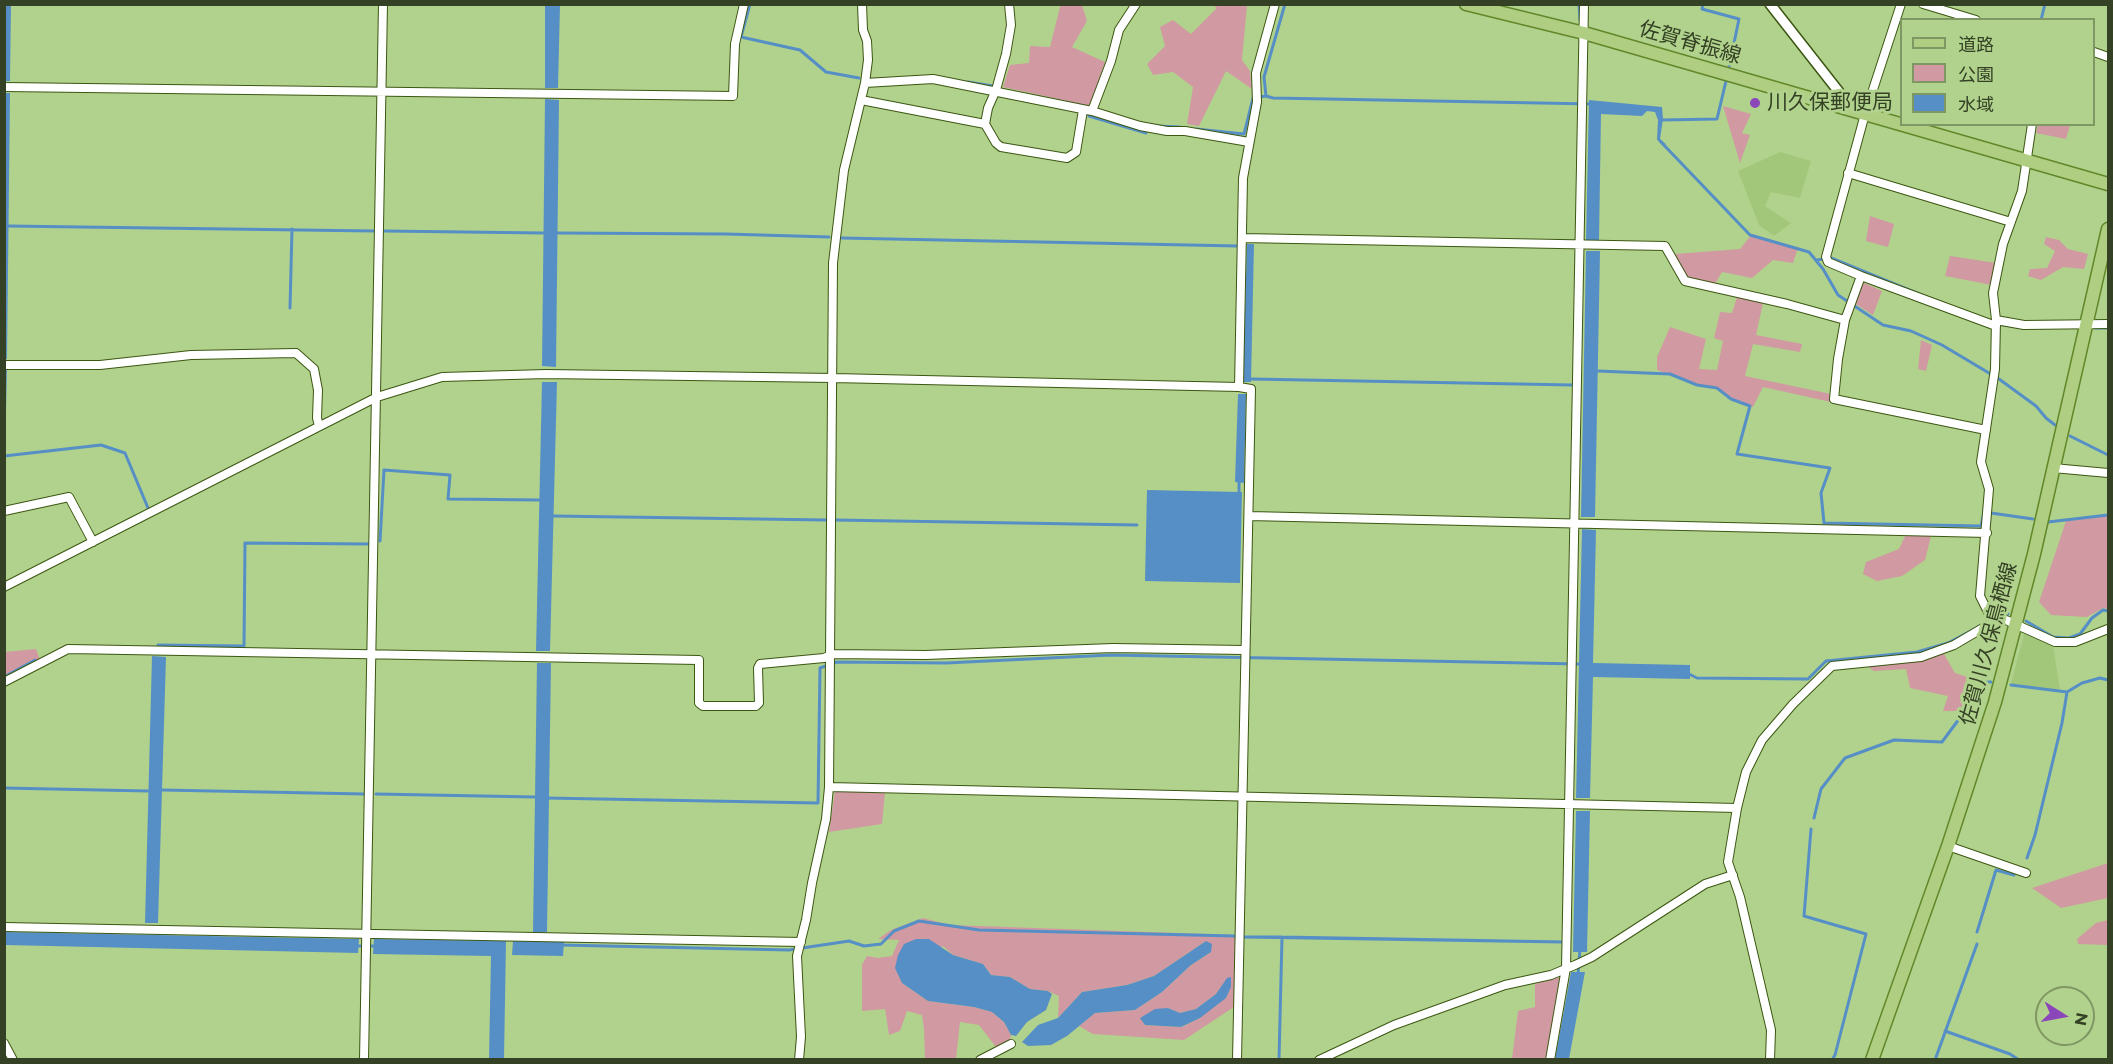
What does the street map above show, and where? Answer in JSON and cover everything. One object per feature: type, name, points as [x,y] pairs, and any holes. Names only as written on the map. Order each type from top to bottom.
[{"type":"main road","name":"佐賀脊振線","points":[[1466,4],[1584,33],[1900,124]]},
{"type":"main road","name":"佐賀脊振線","points":[[1906,126],[2109,184]]},
{"type":"main road","name":"佐賀川久保鳥栖線","points":[[1872,1059],[1948,846],[1995,702],[2017,623],[2109,229]]},
{"type":"street","points":[[364,1059],[383,4]]},
{"type":"street","points":[[6,87],[733,96],[735,44],[744,4]]},
{"type":"street","points":[[799,1059],[801,1037],[797,956],[826,819],[829,787],[835,236],[844,171],[865,83],[868,60],[862,4]]},
{"type":"street","points":[[1009,4],[1011,25],[996,90],[988,108],[985,124],[996,143],[1002,147],[1067,158],[1076,152],[1083,110]]},
{"type":"street","points":[[1092,111],[1111,61],[1119,30],[1136,4]]},
{"type":"street","points":[[1243,388],[1243,178],[1257,98],[1256,73],[1275,4]]},
{"type":"street","points":[[1550,1059],[1566,968],[1572,664],[1579,522],[1579,245],[1584,4]]},
{"type":"street","points":[[1770,4],[1839,92],[1838,106]]},
{"type":"street","points":[[1901,4],[1865,114],[1827,259],[1861,276],[1996,323],[2109,324]]},
{"type":"street","points":[[1923,4],[1969,18]]},
{"type":"street","points":[[1955,14],[1958,4]]},
{"type":"street","points":[[865,83],[933,79],[1092,111],[1140,126],[1249,142]]},
{"type":"street","points":[[861,100],[985,124]]},
{"type":"street","points":[[1993,622],[1980,596],[1989,489],[1981,462],[1995,369],[1996,323],[1993,293],[2003,244],[2022,191],[2032,126]]},
{"type":"street","points":[[1848,173],[2011,222]]},
{"type":"street","points":[[1242,238],[1665,246],[1685,281],[1787,304],[1845,320]]},
{"type":"street","points":[[1861,276],[1845,320],[1834,399],[1986,430]]},
{"type":"street","points":[[4,365],[100,365],[191,355],[296,353],[314,369],[318,390],[319,426]]},
{"type":"street","points":[[4,588],[377,397],[442,377],[550,374],[832,378],[1251,389],[1237,1059]]},
{"type":"street","points":[[2053,468],[2109,473]]},
{"type":"street","points":[[4,511],[69,497],[93,542]]},
{"type":"street","points":[[1249,516],[1987,532]]},
{"type":"street","points":[[1770,1059],[1771,1030],[1740,897],[1728,862],[1746,772],[1762,740],[1793,704],[1832,666],[1921,657],[1954,645],[1993,622],[2006,620],[2055,642],[2075,642],[2109,629]]},
{"type":"street","points":[[830,661],[833,654],[925,656],[1113,648],[1245,650]]},
{"type":"street","points":[[4,682],[68,649],[699,660],[699,703],[703,706],[756,706],[759,703],[758,668],[760,664],[824,658],[830,661]]},
{"type":"street","points":[[829,787],[1737,808]]},
{"type":"street","points":[[1948,846],[2026,873]]},
{"type":"street","points":[[1319,1059],[1395,1025],[1505,985],[1551,975],[1575,965],[1705,884],[1733,875]]},
{"type":"street","points":[[4,927],[801,942]]},
{"type":"street","points":[[4,1043],[12,1059]]},
{"type":"street","points":[[981,1059],[1011,1044]]},
{"type":"shaded area","points":[[1780,152],[1811,161],[1800,198],[1771,192],[1765,206],[1791,223],[1774,236],[1759,225],[1738,171]]},
{"type":"shaded area","points":[[2024,634],[2053,645],[2060,690],[2011,684]]},
{"type":"green space","points":[[1082,5],[1087,21],[1072,47],[1105,62],[1090,106],[1003,87],[1010,65],[1029,63],[1030,46],[1050,47],[1060,7]]},
{"type":"green space","points":[[1213,5],[1247,5],[1242,60],[1250,71],[1252,89],[1226,71],[1199,126],[1187,124],[1193,87],[1173,72],[1153,75],[1147,64],[1165,46],[1160,27],[1173,20],[1191,34],[1217,8]]},
{"type":"green space","points":[[1723,106],[1751,114],[1742,133],[1750,135],[1740,163]]},
{"type":"green space","points":[[2038,126],[2070,126],[2066,139],[2036,133]]},
{"type":"green space","points":[[1870,216],[1894,224],[1888,247],[1866,241]]},
{"type":"green space","points":[[1752,234],[1798,248],[1793,263],[1773,260],[1752,278],[1722,272],[1715,284],[1686,277],[1675,254],[1740,249]]},
{"type":"green space","points":[[2046,237],[2059,240],[2068,249],[2088,254],[2084,269],[2063,267],[2041,280],[2028,276],[2030,269],[2047,268],[2055,251],[2044,244]]},
{"type":"green space","points":[[1950,256],[1996,263],[1992,285],[1945,276]]},
{"type":"green space","points":[[1862,282],[1882,291],[1873,315],[1854,303]]},
{"type":"green space","points":[[1737,297],[1763,303],[1756,335],[1802,344],[1800,352],[1753,344],[1745,376],[1831,394],[1831,402],[1763,387],[1753,407],[1731,399],[1717,388],[1697,385],[1657,370],[1657,357],[1670,327],[1706,339],[1699,369],[1717,370],[1723,341],[1714,338],[1720,312],[1732,313]]},
{"type":"green space","points":[[1921,340],[1932,345],[1926,371],[1918,369]]},
{"type":"green space","points":[[2108,516],[2108,609],[2103,608],[2087,617],[2051,615],[2039,602],[2066,521]]},
{"type":"green space","points":[[1906,534],[1931,536],[1925,560],[1902,576],[1877,581],[1863,574],[1866,562],[1899,549]]},
{"type":"green space","points":[[36,649],[40,660],[5,679],[5,652]]},
{"type":"green space","points":[[1944,654],[1955,673],[1970,678],[1972,682],[1965,711],[1943,711],[1948,696],[1910,688],[1906,669],[1874,671],[1867,666]]},
{"type":"green space","points":[[835,791],[885,792],[882,824],[829,832]]},
{"type":"green space","points":[[2108,863],[2108,898],[2061,908],[2032,888]]},
{"type":"green space","points":[[923,918],[950,925],[1235,935],[1234,1007],[1184,1040],[1093,1034],[1079,1026],[1095,1013],[1135,1010],[1162,992],[1191,965],[1211,952],[1206,941],[1154,976],[1127,985],[1082,992],[1058,1018],[1059,996],[1048,991],[1030,989],[1010,977],[991,975],[983,964],[953,955],[943,946],[902,983],[928,1001],[974,1007],[992,1012],[1004,1022],[1011,1035],[1010,1042],[996,1047],[979,1025],[960,1022],[956,1059],[925,1059],[922,1015],[907,1011],[900,1031],[889,1035],[885,1009],[862,1011],[862,965],[867,956],[878,958],[892,956],[899,940],[878,939],[891,930]],"holes":[[[1227,978],[1200,1018],[1182,1027],[1145,1025],[1141,1018],[1168,1008],[1180,1013],[1196,1009],[1216,994]]]},
{"type":"green space","points":[[2108,920],[2108,945],[2078,944],[2077,939],[2096,923]]},
{"type":"green space","points":[[1560,977],[1546,1059],[1512,1059],[1518,1011],[1535,1007],[1535,984]]},
{"type":"water","points":[[5,4],[11,5],[10,81],[5,81]]},
{"type":"water","points":[[545,5],[560,5],[558,88],[545,88]]},
{"type":"water","points":[[4,93],[10,93],[7,359],[4,359]]},
{"type":"water","points":[[545,99],[559,100],[556,367],[542,366]]},
{"type":"water","points":[[1589,100],[1662,107],[1660,139],[1667,145],[1657,140],[1658,120],[1655,112],[1647,111],[1642,116],[1601,114],[1599,240],[1586,240]]},
{"type":"water","points":[[1247,244],[1254,244],[1251,382],[1243,382]]},
{"type":"water","points":[[1586,251],[1600,251],[1595,517],[1581,517]]},
{"type":"water","points":[[5,369],[7,369],[4,457]]},
{"type":"water","points":[[542,382],[557,382],[550,651],[536,651]]},
{"type":"water","points":[[1238,394],[1246,394],[1244,483],[1235,482]]},
{"type":"water","points":[[1147,490],[1242,492],[1240,583],[1145,581]]},
{"type":"water","points":[[1582,529],[1596,530],[1593,663],[1690,665],[1690,679],[1593,677],[1590,798],[1576,798]]},
{"type":"water","points":[[152,656],[166,657],[158,923],[145,923]]},
{"type":"water","points":[[537,663],[551,663],[547,932],[533,932]]},
{"type":"water","points":[[1576,811],[1590,811],[1587,952],[1573,952]]},
{"type":"water","points":[[5,932],[359,939],[358,953],[5,945]]},
{"type":"water","points":[[374,939],[506,941],[504,1059],[489,1059],[491,956],[373,954]]},
{"type":"water","points":[[916,939],[929,939],[953,955],[983,964],[991,975],[1010,977],[1030,989],[1048,991],[1052,994],[1046,1010],[1027,1022],[1016,1036],[1011,1035],[1004,1022],[992,1012],[974,1007],[928,1001],[902,983],[895,968],[904,944]]},
{"type":"water","points":[[513,941],[564,942],[563,956],[512,955]]},
{"type":"water","points":[[1206,941],[1212,944],[1211,952],[1191,965],[1162,992],[1135,1010],[1095,1013],[1067,1036],[1051,1045],[1028,1046],[1022,1042],[1038,1025],[1058,1018],[1082,992],[1127,985],[1154,976]]},
{"type":"water","points":[[1571,972],[1585,972],[1569,1059],[1555,1059]]},
{"type":"water","points":[[1231,977],[1231,987],[1226,998],[1200,1018],[1181,1027],[1145,1025],[1140,1018],[1155,1009],[1168,1008],[1180,1013],[1196,1009],[1216,994],[1227,978]]},
{"type":"waterway","points":[[750,4],[741,37],[800,50],[826,72],[859,78]]},
{"type":"waterway","points":[[1285,4],[1264,77],[1266,96],[1273,98],[1593,104]]},
{"type":"waterway","points":[[1579,4],[1580,20]]},
{"type":"waterway","points":[[1703,4],[1702,9],[1739,19],[1729,67]]},
{"type":"waterway","points":[[2042,18],[2045,4]]},
{"type":"waterway","points":[[1661,120],[1717,119],[1726,81]]},
{"type":"waterway","points":[[968,82],[993,86]]},
{"type":"waterway","points":[[1196,129],[1244,134],[1253,98],[1266,96]]},
{"type":"waterway","points":[[1089,116],[1146,133]]},
{"type":"waterway","points":[[1157,126],[1180,127]]},
{"type":"waterway","points":[[1660,141],[1750,235],[1809,252],[1823,269],[1838,295],[1883,325],[1911,331],[1942,345],[1999,379],[2036,406],[2055,425]]},
{"type":"waterway","points":[[8,226],[374,231]]},
{"type":"waterway","points":[[290,308],[292,229]]},
{"type":"waterway","points":[[385,231],[543,233]]},
{"type":"waterway","points":[[557,233],[829,237]]},
{"type":"waterway","points":[[842,238],[1238,246]]},
{"type":"waterway","points":[[1817,260],[1831,258],[1924,296]]},
{"type":"waterway","points":[[1998,324],[2024,328]]},
{"type":"waterway","points":[[2095,328],[2108,328]]},
{"type":"waterway","points":[[1598,371],[1670,374],[1697,385],[1717,388],[1731,399],[1750,406],[1737,454],[1830,468],[1821,493],[1824,523],[1981,526],[1984,512],[2033,519]]},
{"type":"waterway","points":[[1251,379],[1572,385]]},
{"type":"waterway","points":[[2070,436],[2108,455]]},
{"type":"waterway","points":[[4,456],[101,445],[125,453],[148,508]]},
{"type":"waterway","points":[[380,541],[384,470],[450,475],[448,499],[540,500]]},
{"type":"waterway","points":[[1239,479],[1239,492]]},
{"type":"waterway","points":[[2048,522],[2108,515]]},
{"type":"waterway","points":[[554,516],[826,520]]},
{"type":"waterway","points":[[835,520],[1137,525]]},
{"type":"waterway","points":[[158,645],[244,646],[245,543],[368,544]]},
{"type":"waterway","points":[[2026,621],[2053,637],[2069,638],[2080,634],[2092,618],[2103,610],[2108,611]]},
{"type":"waterway","points":[[1993,619],[2008,614]]},
{"type":"waterway","points":[[1687,673],[1697,678],[1808,679],[1826,661],[1917,652],[1948,643],[1982,625]]},
{"type":"waterway","points":[[546,798],[818,803],[820,668],[837,662],[946,663],[1111,655],[1579,664],[1581,666]]},
{"type":"waterway","points":[[4,677],[35,660]]},
{"type":"waterway","points":[[2011,685],[2067,692],[2082,683],[2100,678],[2108,680]]},
{"type":"waterway","points":[[1814,818],[1821,789],[1845,758],[1894,740],[1942,742],[1965,711],[1972,682],[1991,682]]},
{"type":"waterway","points":[[2027,858],[2035,835],[2062,723],[2067,692]]},
{"type":"waterway","points":[[4,788],[148,791]]},
{"type":"waterway","points":[[162,790],[364,794]]},
{"type":"waterway","points":[[376,794],[535,797]]},
{"type":"waterway","points":[[1811,829],[1804,916],[1866,934],[1832,1060]]},
{"type":"waterway","points":[[1977,932],[1996,870],[2014,875]]},
{"type":"waterway","points":[[561,945],[789,950],[849,941],[864,946],[881,944],[894,931],[919,921],[979,930],[1235,936]]},
{"type":"waterway","points":[[1244,937],[1282,937],[1563,942],[1244,937]]},
{"type":"waterway","points":[[1279,1060],[1282,937]]},
{"type":"waterway","points":[[1935,1060],[1977,944]]},
{"type":"waterway","points":[[357,946],[377,946]]},
{"type":"waterway","points":[[1578,975],[1580,949]]},
{"type":"waterway","points":[[1945,1031],[2010,1054],[2019,1060]]},
{"type":"place","name":"川久保郵便局","points":[[1755,103]]}]
